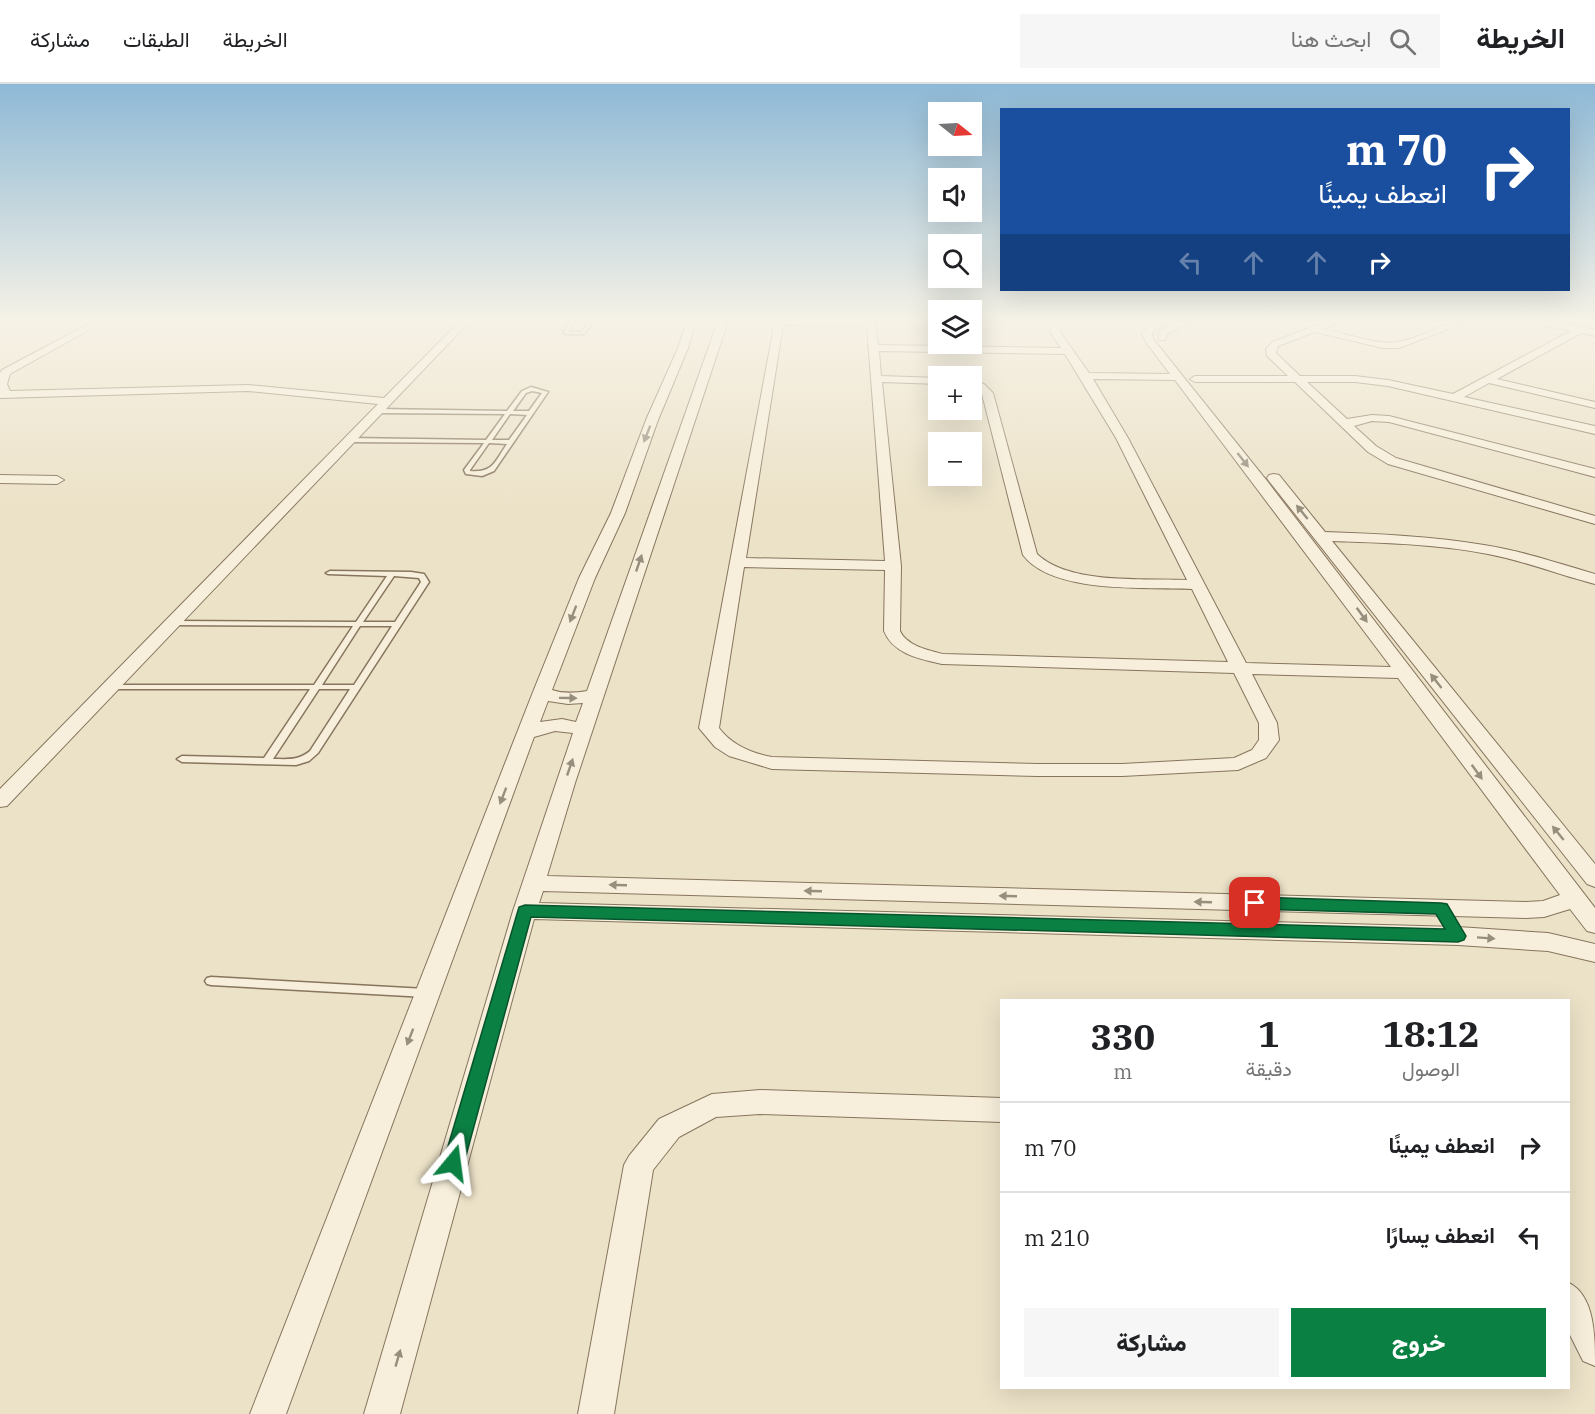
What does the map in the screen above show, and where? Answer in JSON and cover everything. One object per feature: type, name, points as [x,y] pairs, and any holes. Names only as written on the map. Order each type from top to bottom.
[{"type":"street","points":[[0,801],[404,383]]},
{"type":"street","points":[[268,1414],[542,692],[587,578],[618,513],[668,383]]},
{"type":"street","points":[[382,1414],[525,911],[582,730],[702,383]]},
{"type":"street","points":[[769,383],[709,728],[717,740],[731,751],[749,759],[771,763],[1038,770],[1133,770],[1239,764],[1259,754],[1269,740],[1268,723],[1122,438],[1090,383]]},
{"type":"street","points":[[877,383],[893,567],[892,631],[903,645],[927,656],[969,660],[1405,673]]},
{"type":"street","points":[[1191,383],[1321,536],[1595,879]]},
{"type":"street","points":[[1301,383],[1372,449],[1392,461],[1595,520]]},
{"type":"street","points":[[1393,383],[1595,430]]},
{"type":"street","points":[[1456,397],[1482,383]]},
{"type":"street","points":[[1501,383],[1595,405]]},
{"type":"street","points":[[3,395],[248,388],[382,406]]},
{"type":"street","points":[[982,388],[987,393],[1030,555],[1037,563],[1065,576],[1082,580],[1197,585]]},
{"type":"street","points":[[1203,398],[1528,841],[1595,925]]},
{"type":"street","points":[[1348,427],[1349,422],[1358,418],[1389,419],[1595,473]]},
{"type":"street","points":[[0,479],[57,480]]},
{"type":"street","points":[[1321,536],[1438,542],[1473,547],[1592,575]]},
{"type":"street","points":[[739,562],[893,567]]},
{"type":"street","points":[[1344,591],[1365,591]]},
{"type":"street","points":[[542,692],[560,699],[584,698],[594,695]]},
{"type":"street","points":[[528,733],[550,725],[573,726],[582,730]]},
{"type":"street","points":[[534,883],[1526,910],[1544,909],[1574,899]]},
{"type":"street","points":[[1441,908],[1458,936]]},
{"type":"street","points":[[525,911],[1458,936],[1548,942],[1595,953]]},
{"type":"street","points":[[596,1414],[639,1165],[669,1128],[712,1106],[760,1102],[1000,1110]]},
{"type":"street","points":[[1570,1301],[1595,1349]]},
{"type":"lane","points":[[531,389],[545,392],[492,470],[482,474],[468,473],[467,470],[509,412],[524,392],[531,389]]},
{"type":"lane","points":[[382,406],[531,413]]},
{"type":"lane","points":[[349,441],[511,442]]},
{"type":"lane","points":[[182,759],[296,762],[310,756],[425,582],[417,574],[330,573]]},
{"type":"lane","points":[[266,762],[392,573]]},
{"type":"lane","points":[[172,623],[397,624]]},
{"type":"lane","points":[[110,687],[357,687]]},
{"type":"lane","points":[[211,981],[426,993]]},
{"type":"route","points":[[453,1163],[525,911],[1458,936],[1441,908],[1255,903]]}]
